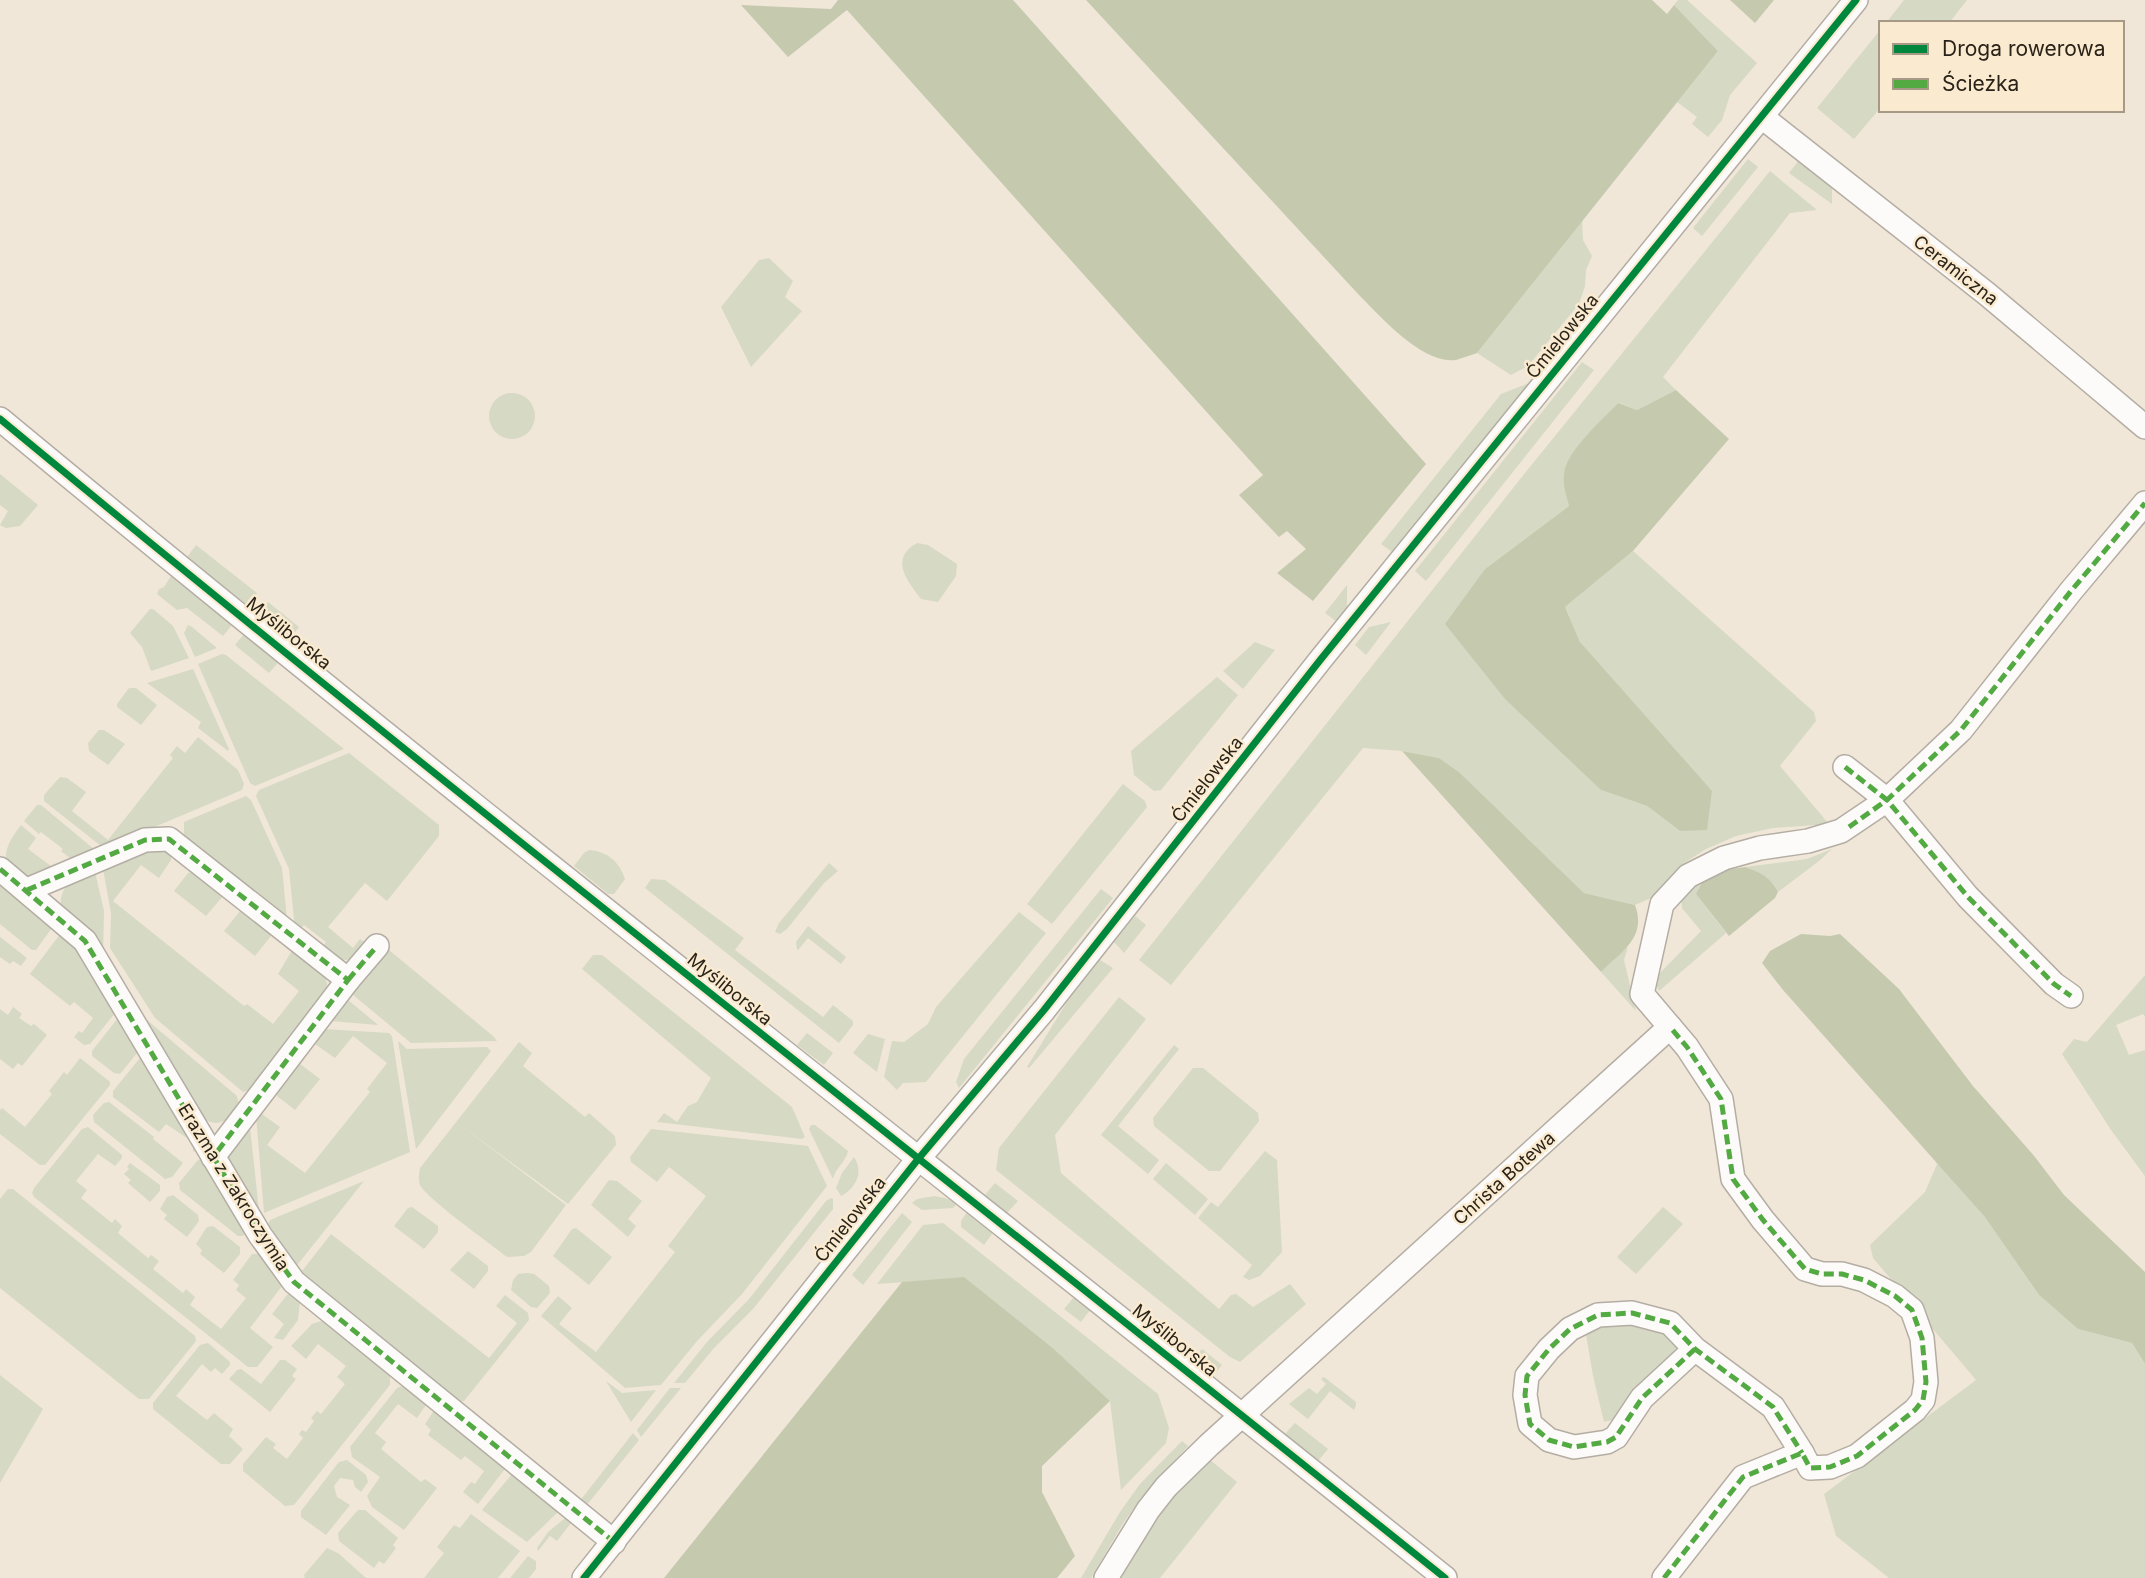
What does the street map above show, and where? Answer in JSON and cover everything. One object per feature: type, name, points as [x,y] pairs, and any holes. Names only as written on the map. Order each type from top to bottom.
[{"type":"street","name":"Ćmielowska","points":[[584,1578],[919,1158],[1044,1010],[1321,659],[1856,0]]},
{"type":"street","name":"Ceramiczna","points":[[1762,117],[1987,294],[2145,427]]},
{"type":"street","name":"Myśliborska","points":[[0,419],[611,915],[1445,1578]]},
{"type":"street","points":[[1695,1349],[1642,1398],[1616,1437],[1604,1443],[1574,1447],[1549,1440],[1530,1424],[1525,1395],[1527,1376],[1570,1329],[1598,1315],[1632,1313],[1670,1323],[1695,1349],[1773,1407],[1810,1468],[1830,1467],[1857,1456],[1915,1410],[1923,1400],[1926,1382],[1922,1338],[1912,1310],[1895,1296],[1864,1280],[1805,1269],[1763,1220],[1733,1179],[1721,1099],[1687,1047],[1642,994],[1662,904],[1688,876],[1724,858],[1760,848],[1808,841],[1849,827],[1887,800],[1961,730],[2071,590],[2145,503]]},
{"type":"street","points":[[1845,767],[1887,800],[1968,897],[2054,984],[2071,996]]},
{"type":"street","points":[[27,890],[145,840],[169,839],[348,980]]},
{"type":"street","name":"Erazma z Zakroczymia","points":[[0,869],[85,941],[272,1254],[294,1282],[614,1542]]},
{"type":"street","points":[[213,1157],[377,946]]},
{"type":"street","name":"Christa Botewa","points":[[1106,1578],[1148,1510],[1166,1487],[1670,1027]]},
{"type":"street","points":[[1664,1578],[1743,1477],[1802,1453]]},
{"type":"green space","points":[[838,0],[1013,0],[1426,464],[1313,601],[1277,573],[1306,549],[1287,531],[1279,537],[1239,495],[1263,475],[847,10],[788,57],[741,5],[831,9]]},
{"type":"green space","points":[[1086,0],[1652,0],[1667,14],[1674,5],[1718,51],[1477,353],[1456,360],[1443,360],[1416,347],[1378,315]]},
{"type":"green space","points":[[1678,0],[1687,0],[1757,63],[1730,95],[1722,120],[1708,137],[1692,124],[1697,117],[1677,102],[1718,51],[1674,5]]},
{"type":"green space","points":[[1730,0],[1774,0],[1755,23]]},
{"type":"green space","points":[[1904,0],[1967,0],[1951,21],[1888,21]]},
{"type":"green space","points":[[1879,31],[1879,109],[1854,139],[1817,108]]},
{"type":"green space","points":[[1748,159],[1758,167],[1702,236],[1693,228]]},
{"type":"green space","points":[[1799,160],[1832,185],[1832,204],[1789,173]]},
{"type":"green space","points":[[1770,171],[1817,210],[1790,213],[1663,377],[1676,390],[1637,410],[1618,403],[1578,445],[1564,473],[1569,506],[1485,569],[1601,790],[1647,806],[1680,831],[1580,642],[1565,607],[1633,551],[1814,712],[1816,721],[1780,766],[1829,824],[1773,828],[1736,836],[1706,849],[1684,863],[1651,898],[1635,905],[1584,893],[1459,772],[1439,758],[1402,751],[1363,748],[1171,985],[1139,960],[1529,468]]},
{"type":"green space","points":[[1582,219],[1583,240],[1592,256],[1586,270],[1585,286],[1579,304],[1528,366],[1511,375],[1477,353]]},
{"type":"green space","points":[[769,258],[793,281],[785,297],[802,311],[751,367],[721,307],[759,260]]},
{"type":"green space","points":[[1582,362],[1594,370],[1426,581],[1415,571]]},
{"type":"green space","points":[[1529,383],[1392,552],[1381,544],[1501,394]]},
{"type":"green space","points":[[1676,390],[1729,439],[1633,551],[1565,607],[1580,642],[1712,791],[1707,830],[1680,831],[1647,806],[1601,790],[1505,699],[1445,624],[1485,569],[1569,506],[1564,473],[1586,435],[1618,403],[1637,410]]},
{"type":"green space","points":[[512,393],[528,400],[535,416],[528,432],[512,439],[496,432],[489,416],[496,400]]},
{"type":"green space","points":[[0,474],[38,505],[20,526],[6,528],[0,525],[8,511],[0,505]]},
{"type":"green space","points":[[917,543],[928,545],[957,564],[956,576],[938,602],[921,599],[903,570],[904,556]]},
{"type":"green space","points":[[196,545],[257,593],[247,605],[187,557]]},
{"type":"green space","points":[[171,576],[232,625],[223,636],[187,608],[177,610],[157,594]]},
{"type":"green space","points":[[1347,585],[1347,608],[1337,622],[1325,613]]},
{"type":"green space","points":[[268,602],[299,627],[290,639],[259,614]]},
{"type":"green space","points":[[150,609],[173,626],[189,658],[151,671],[142,647],[130,633]]},
{"type":"green space","points":[[1391,622],[1366,655],[1355,645],[1369,627]]},
{"type":"green space","points":[[188,625],[217,648],[195,657],[184,633]]},
{"type":"green space","points":[[244,634],[277,660],[269,673],[235,645]]},
{"type":"green space","points":[[1255,642],[1275,650],[1243,689],[1223,671]]},
{"type":"green space","points":[[222,654],[344,749],[255,786],[250,783],[198,664]]},
{"type":"green space","points":[[193,669],[228,751],[198,728],[201,722],[147,683]]},
{"type":"green space","points":[[1217,677],[1238,695],[1161,790],[1154,791],[1134,775],[1131,751]]},
{"type":"green space","points":[[129,688],[136,688],[157,705],[141,725],[117,707]]},
{"type":"green space","points":[[99,730],[104,730],[125,744],[108,765],[89,751],[88,743]]},
{"type":"green space","points":[[198,737],[238,770],[244,784],[242,790],[107,847],[101,846],[44,801],[44,795],[60,777],[67,778],[86,792],[72,811],[108,840],[173,758],[170,755],[177,746],[185,753]]},
{"type":"green space","points":[[1402,751],[1439,758],[1459,772],[1584,893],[1635,905],[1638,926],[1624,950],[1601,972]]},
{"type":"green space","points":[[349,753],[439,825],[439,836],[387,901],[365,883],[328,927],[353,948],[360,939],[369,945],[351,959],[342,960],[321,950],[326,942],[304,925],[299,931],[295,929],[289,869],[256,796],[259,790]]},
{"type":"green space","points":[[1123,784],[1145,801],[1147,807],[1052,924],[1027,904]]},
{"type":"green space","points":[[246,796],[251,800],[282,868],[287,919],[184,839],[184,822]]},
{"type":"green space","points":[[37,805],[41,805],[95,850],[74,861],[41,832],[39,834],[24,821]]},
{"type":"green space","points":[[21,825],[36,838],[28,849],[55,869],[28,878],[6,863],[7,848]]},
{"type":"green space","points":[[162,847],[171,853],[171,860],[159,878],[141,865],[113,901],[244,1006],[247,1004],[273,1024],[299,991],[278,974],[291,952],[296,952],[314,965],[326,980],[327,994],[254,1089],[243,1092],[155,1018],[110,948],[111,913],[103,869],[148,849]]},
{"type":"green space","points":[[1832,849],[1778,892],[1772,882],[1745,867],[1807,859]]},
{"type":"green space","points":[[589,850],[608,856],[620,868],[625,879],[614,894],[608,894],[574,866]]},
{"type":"green space","points":[[829,863],[838,871],[824,883],[787,929],[780,934],[775,932],[779,923]]},
{"type":"green space","points":[[1745,867],[1772,882],[1778,892],[1775,898],[1729,936],[1696,894],[1705,879],[1715,872]]},
{"type":"green space","points":[[197,871],[223,896],[206,916],[174,891],[188,873]]},
{"type":"green space","points":[[95,872],[104,911],[103,954],[61,906],[63,892],[70,883]]},
{"type":"green space","points":[[651,879],[665,880],[744,938],[735,950],[823,1017],[833,1005],[853,1021],[853,1025],[839,1043],[645,888]]},
{"type":"green space","points":[[0,881],[54,925],[36,950],[32,950],[0,924]]},
{"type":"green space","points":[[1700,884],[1696,894],[1726,933],[1659,991],[1656,984],[1658,975],[1701,931],[1682,908],[1681,894],[1689,886]]},
{"type":"green space","points":[[1101,889],[1113,898],[959,1088],[956,1082],[964,1059]]},
{"type":"green space","points":[[245,910],[271,930],[271,936],[255,956],[224,931],[240,911]]},
{"type":"green space","points":[[1019,912],[1046,933],[926,1082],[903,1083],[897,1090],[884,1077],[892,1041],[904,1042],[928,1024],[936,1007]]},
{"type":"green space","points":[[1135,916],[1146,925],[1124,953],[1114,942]]},
{"type":"green space","points":[[808,926],[846,957],[841,964],[808,938],[797,949],[796,942]]},
{"type":"green space","points":[[61,933],[78,950],[115,1013],[90,1044],[84,1045],[74,1037],[79,1031],[82,1033],[93,1018],[74,1002],[70,1006],[30,974]]},
{"type":"green space","points":[[1801,934],[1840,934],[1899,989],[1973,1086],[2064,1195],[2145,1272],[2145,1364],[2132,1343],[2078,1329],[2039,1295],[1984,1216],[1783,990],[1762,963],[1770,951]]},
{"type":"green space","points":[[0,937],[27,958],[21,966],[13,961],[10,964],[0,957]]},
{"type":"green space","points":[[1628,946],[1624,960],[1636,1011],[1601,972]]},
{"type":"green space","points":[[389,950],[497,1041],[411,1043],[352,994]]},
{"type":"green space","points":[[593,955],[602,955],[792,1107],[805,1137],[802,1139],[657,1122],[664,1113],[677,1122],[688,1106],[697,1102],[711,1078],[582,969]]},
{"type":"green space","points":[[1100,960],[1113,968],[1029,1068],[1027,1067],[1067,1002]]},
{"type":"green space","points":[[2145,975],[2145,1017],[2143,1014],[2116,1025],[2129,1055],[2145,1050],[2145,1176],[2111,1130],[2062,1054],[2074,1039],[2087,1042]]},
{"type":"green space","points":[[1119,997],[1146,1019],[1055,1135],[1061,1173],[1219,1309],[1231,1295],[1236,1294],[1253,1307],[1290,1284],[1306,1304],[1240,1362],[1230,1357],[996,1170],[999,1148]]},
{"type":"green space","points":[[348,1000],[377,1024],[378,1025],[331,1021]]},
{"type":"green space","points":[[13,1007],[22,1014],[19,1018],[31,1026],[34,1024],[47,1035],[22,1066],[18,1063],[13,1069],[0,1059],[0,1009],[8,1015]]},
{"type":"green space","points":[[141,1015],[237,1096],[239,1105],[228,1119],[214,1123],[203,1118]]},
{"type":"green space","points":[[118,1018],[138,1046],[137,1053],[120,1074],[114,1073],[92,1056],[92,1051]]},
{"type":"green space","points":[[324,1029],[389,1033],[392,1036],[410,1152],[264,1213],[256,1118],[259,1112],[280,1127],[267,1145],[305,1173],[370,1092],[367,1089],[387,1063],[353,1036],[335,1058],[315,1044]]},
{"type":"green space","points":[[807,1033],[833,1053],[824,1065],[797,1045]]},
{"type":"green space","points":[[868,1034],[885,1039],[877,1072],[853,1053]]},
{"type":"green space","points":[[398,1041],[407,1049],[487,1047],[491,1051],[416,1149]]},
{"type":"green space","points":[[519,1042],[532,1053],[523,1066],[585,1117],[589,1113],[615,1136],[616,1145],[568,1204],[459,1124],[566,1205],[531,1252],[524,1256],[507,1257],[425,1192],[419,1177],[420,1168]]},
{"type":"green space","points":[[1174,1045],[1179,1049],[1118,1126],[1159,1160],[1148,1174],[1101,1135]]},
{"type":"green space","points":[[80,1058],[110,1082],[110,1085],[45,1165],[40,1165],[0,1134],[0,1110],[2,1108],[25,1127],[52,1094],[49,1091],[64,1072],[67,1075]]},
{"type":"green space","points":[[140,1058],[146,1058],[198,1148],[193,1152],[193,1142],[166,1124],[159,1132],[113,1097],[113,1091]]},
{"type":"green space","points":[[296,1064],[300,1064],[320,1079],[295,1110],[277,1096],[276,1091]]},
{"type":"green space","points":[[1193,1068],[1203,1068],[1258,1113],[1259,1121],[1220,1171],[1209,1171],[1154,1126],[1153,1118]]},
{"type":"green space","points":[[109,1102],[183,1163],[172,1177],[165,1179],[94,1122],[93,1115],[104,1103]]},
{"type":"green space","points":[[811,1125],[815,1125],[848,1151],[833,1179],[809,1129]]},
{"type":"green space","points":[[88,1127],[122,1155],[122,1158],[115,1166],[98,1154],[76,1181],[87,1190],[81,1198],[112,1223],[115,1219],[122,1226],[118,1233],[148,1258],[151,1255],[159,1261],[153,1269],[183,1293],[186,1289],[195,1297],[190,1305],[221,1329],[246,1298],[236,1290],[239,1285],[233,1280],[252,1254],[261,1254],[286,1285],[282,1286],[250,1328],[273,1347],[257,1367],[248,1367],[34,1197],[34,1188],[82,1129]]},
{"type":"green space","points":[[250,1127],[259,1211],[226,1158]]},
{"type":"green space","points":[[651,1129],[808,1146],[827,1186],[742,1294],[698,1340],[661,1385],[625,1388],[541,1316],[558,1296],[572,1308],[559,1324],[596,1352],[675,1252],[668,1246],[706,1196],[669,1167],[657,1182],[631,1162],[630,1157]]},
{"type":"green space","points":[[1265,1151],[1277,1160],[1282,1252],[1260,1276],[1249,1280],[1243,1277],[1252,1265],[1198,1218],[1211,1202],[1218,1207]]},
{"type":"green space","points":[[854,1157],[858,1168],[857,1179],[851,1189],[841,1196],[836,1188],[842,1173]]},
{"type":"green space","points":[[202,1158],[247,1229],[243,1236],[238,1236],[180,1190],[179,1183]]},
{"type":"green space","points":[[1938,1162],[1984,1216],[2039,1295],[2078,1329],[2132,1343],[2145,1364],[2145,1578],[1889,1578],[1836,1536],[1824,1494],[1976,1380],[1873,1258],[1870,1245],[1925,1192]]},
{"type":"green space","points":[[130,1163],[160,1185],[160,1191],[150,1202],[128,1183],[131,1180],[124,1174]]},
{"type":"green space","points":[[1166,1163],[1208,1199],[1195,1215],[1153,1179]]},
{"type":"green space","points":[[609,1180],[617,1181],[642,1201],[628,1219],[636,1226],[628,1237],[591,1205]]},
{"type":"green space","points":[[364,1181],[294,1268],[267,1227],[270,1220]]},
{"type":"green space","points":[[995,1183],[1018,1201],[1007,1213],[985,1195]]},
{"type":"green space","points":[[8,1189],[13,1189],[195,1336],[196,1341],[149,1399],[139,1399],[0,1288],[0,1199]]},
{"type":"green space","points":[[173,1195],[198,1215],[199,1221],[187,1237],[164,1219],[167,1215],[160,1209],[167,1197]]},
{"type":"green space","points":[[934,1196],[957,1203],[953,1208],[922,1210],[912,1203],[917,1199]]},
{"type":"green space","points":[[831,1198],[833,1209],[753,1309],[714,1348],[685,1383],[674,1383],[707,1342],[749,1299]]},
{"type":"green space","points":[[412,1207],[438,1226],[438,1232],[424,1249],[394,1226],[408,1208]]},
{"type":"green space","points":[[1663,1207],[1683,1224],[1636,1274],[1617,1257]]},
{"type":"green space","points":[[967,1212],[992,1231],[984,1245],[961,1227],[961,1221]]},
{"type":"green space","points":[[902,1213],[912,1222],[863,1285],[852,1275]]},
{"type":"green space","points":[[943,1223],[1158,1394],[1169,1428],[1166,1443],[1121,1490],[1110,1401],[1054,1349],[964,1278],[877,1284],[923,1225]]},
{"type":"green space","points":[[213,1226],[240,1247],[240,1254],[224,1273],[200,1254],[202,1250],[196,1244],[207,1227]]},
{"type":"green space","points":[[576,1228],[612,1257],[589,1285],[553,1256],[572,1229]]},
{"type":"green space","points":[[331,1234],[489,1358],[517,1323],[496,1306],[505,1295],[528,1313],[529,1320],[464,1401],[458,1402],[302,1279],[302,1271]]},
{"type":"green space","points":[[468,1251],[488,1266],[488,1271],[474,1289],[450,1270]]},
{"type":"green space","points":[[518,1274],[534,1274],[549,1286],[550,1293],[537,1308],[531,1307],[511,1290],[513,1280]]},
{"type":"green space","points":[[964,1277],[1054,1349],[1110,1401],[1042,1466],[1042,1492],[1075,1556],[1057,1578],[664,1578],[902,1282]]},
{"type":"green space","points":[[291,1290],[300,1301],[298,1320],[283,1340],[274,1338],[284,1324],[272,1314]]},
{"type":"green space","points":[[1074,1297],[1090,1310],[1081,1322],[1064,1309]]},
{"type":"green space","points":[[325,1320],[390,1372],[390,1385],[294,1505],[285,1506],[243,1471],[243,1464],[266,1437],[276,1444],[273,1448],[287,1459],[303,1438],[299,1434],[302,1430],[306,1432],[314,1421],[311,1418],[317,1411],[321,1414],[345,1384],[337,1377],[346,1366],[318,1344],[306,1359],[291,1346],[312,1324]]},
{"type":"green space","points":[[1642,1322],[1659,1329],[1683,1350],[1662,1362],[1616,1419],[1604,1422],[1585,1329],[1590,1326]]},
{"type":"green space","points":[[208,1343],[230,1362],[230,1365],[222,1374],[215,1368],[211,1372],[202,1364],[176,1396],[207,1420],[214,1413],[233,1429],[229,1436],[243,1449],[230,1464],[221,1464],[153,1409],[153,1403],[200,1345]]},
{"type":"green space","points":[[1202,1349],[1222,1365],[1213,1376],[1195,1362],[1194,1359]]},
{"type":"green space","points":[[280,1360],[285,1360],[297,1369],[292,1376],[296,1379],[270,1412],[229,1379],[241,1369],[261,1384]]},
{"type":"green space","points":[[0,1375],[43,1409],[0,1483]]},
{"type":"green space","points":[[1324,1377],[1356,1402],[1356,1405],[1354,1410],[1330,1391],[1308,1419],[1289,1404],[1309,1388],[1317,1394],[1326,1384],[1321,1379]]},
{"type":"green space","points":[[606,1381],[622,1393],[656,1390],[631,1422]]},
{"type":"green space","points":[[406,1384],[426,1400],[426,1405],[417,1418],[398,1404],[375,1433],[386,1442],[381,1449],[421,1482],[425,1479],[437,1488],[404,1530],[372,1507],[367,1496],[380,1477],[352,1457],[350,1447],[397,1388]]},
{"type":"green space","points":[[670,1388],[681,1388],[641,1437],[637,1430]]},
{"type":"green space","points":[[439,1410],[504,1462],[504,1470],[478,1504],[463,1492],[471,1482],[475,1484],[484,1471],[465,1456],[461,1460],[428,1435],[431,1430],[425,1424],[433,1412]]},
{"type":"green space","points":[[1295,1423],[1328,1449],[1317,1462],[1284,1435]]},
{"type":"green space","points":[[633,1433],[639,1440],[586,1506],[579,1502]]},
{"type":"green space","points":[[1182,1441],[1188,1446],[1140,1499],[1091,1578],[1081,1578],[1140,1484]]},
{"type":"green space","points":[[347,1460],[366,1475],[368,1482],[361,1492],[355,1487],[353,1480],[340,1478],[334,1486],[337,1497],[350,1505],[326,1535],[301,1517],[301,1511],[339,1462]]},
{"type":"green space","points":[[1210,1460],[1237,1482],[1160,1578],[1120,1578],[1162,1506]]},
{"type":"green space","points":[[512,1474],[518,1474],[561,1509],[527,1542],[482,1510]]},
{"type":"green space","points":[[358,1510],[365,1510],[398,1538],[393,1545],[396,1548],[384,1564],[379,1561],[374,1568],[339,1541],[338,1533]]},
{"type":"green space","points":[[471,1514],[520,1551],[498,1578],[424,1578],[444,1553],[437,1547],[454,1525],[460,1528]]},
{"type":"green space","points":[[569,1515],[574,1519],[557,1541],[550,1536],[538,1551],[537,1548],[548,1532]]},
{"type":"green space","points":[[327,1548],[338,1553],[366,1578],[305,1578],[304,1575]]},
{"type":"green space","points":[[528,1556],[536,1561],[536,1569],[529,1578],[510,1578]]},
{"type":"marked path","points":[[1849,827],[1887,800],[1961,730],[2145,503]]},
{"type":"marked path","points":[[1845,767],[1887,800],[1968,897],[2054,984],[2071,996]]},
{"type":"marked path","points":[[27,890],[145,840],[169,839],[348,980],[213,1157]]},
{"type":"marked path","points":[[0,869],[85,941],[260,1235],[294,1282],[614,1542]]},
{"type":"marked path","points":[[348,980],[377,946]]},
{"type":"marked path","points":[[1664,1578],[1743,1477],[1802,1453],[1810,1468],[1830,1467],[1857,1456],[1915,1410],[1923,1400],[1926,1382],[1922,1338],[1912,1310],[1895,1296],[1864,1280],[1805,1269],[1763,1220],[1733,1179],[1721,1099],[1687,1047],[1670,1027]]},
{"type":"marked path","points":[[1695,1349],[1642,1398],[1616,1437],[1607,1442],[1574,1447],[1549,1440],[1530,1424],[1525,1395],[1527,1376],[1549,1349],[1570,1329],[1598,1315],[1632,1313],[1670,1323],[1695,1349],[1773,1407],[1802,1453]]},
{"type":"cycle path","points":[[584,1578],[919,1158],[1044,1010],[1321,659],[1856,0]]},
{"type":"cycle path","points":[[0,419],[539,857],[1445,1578]]}]
